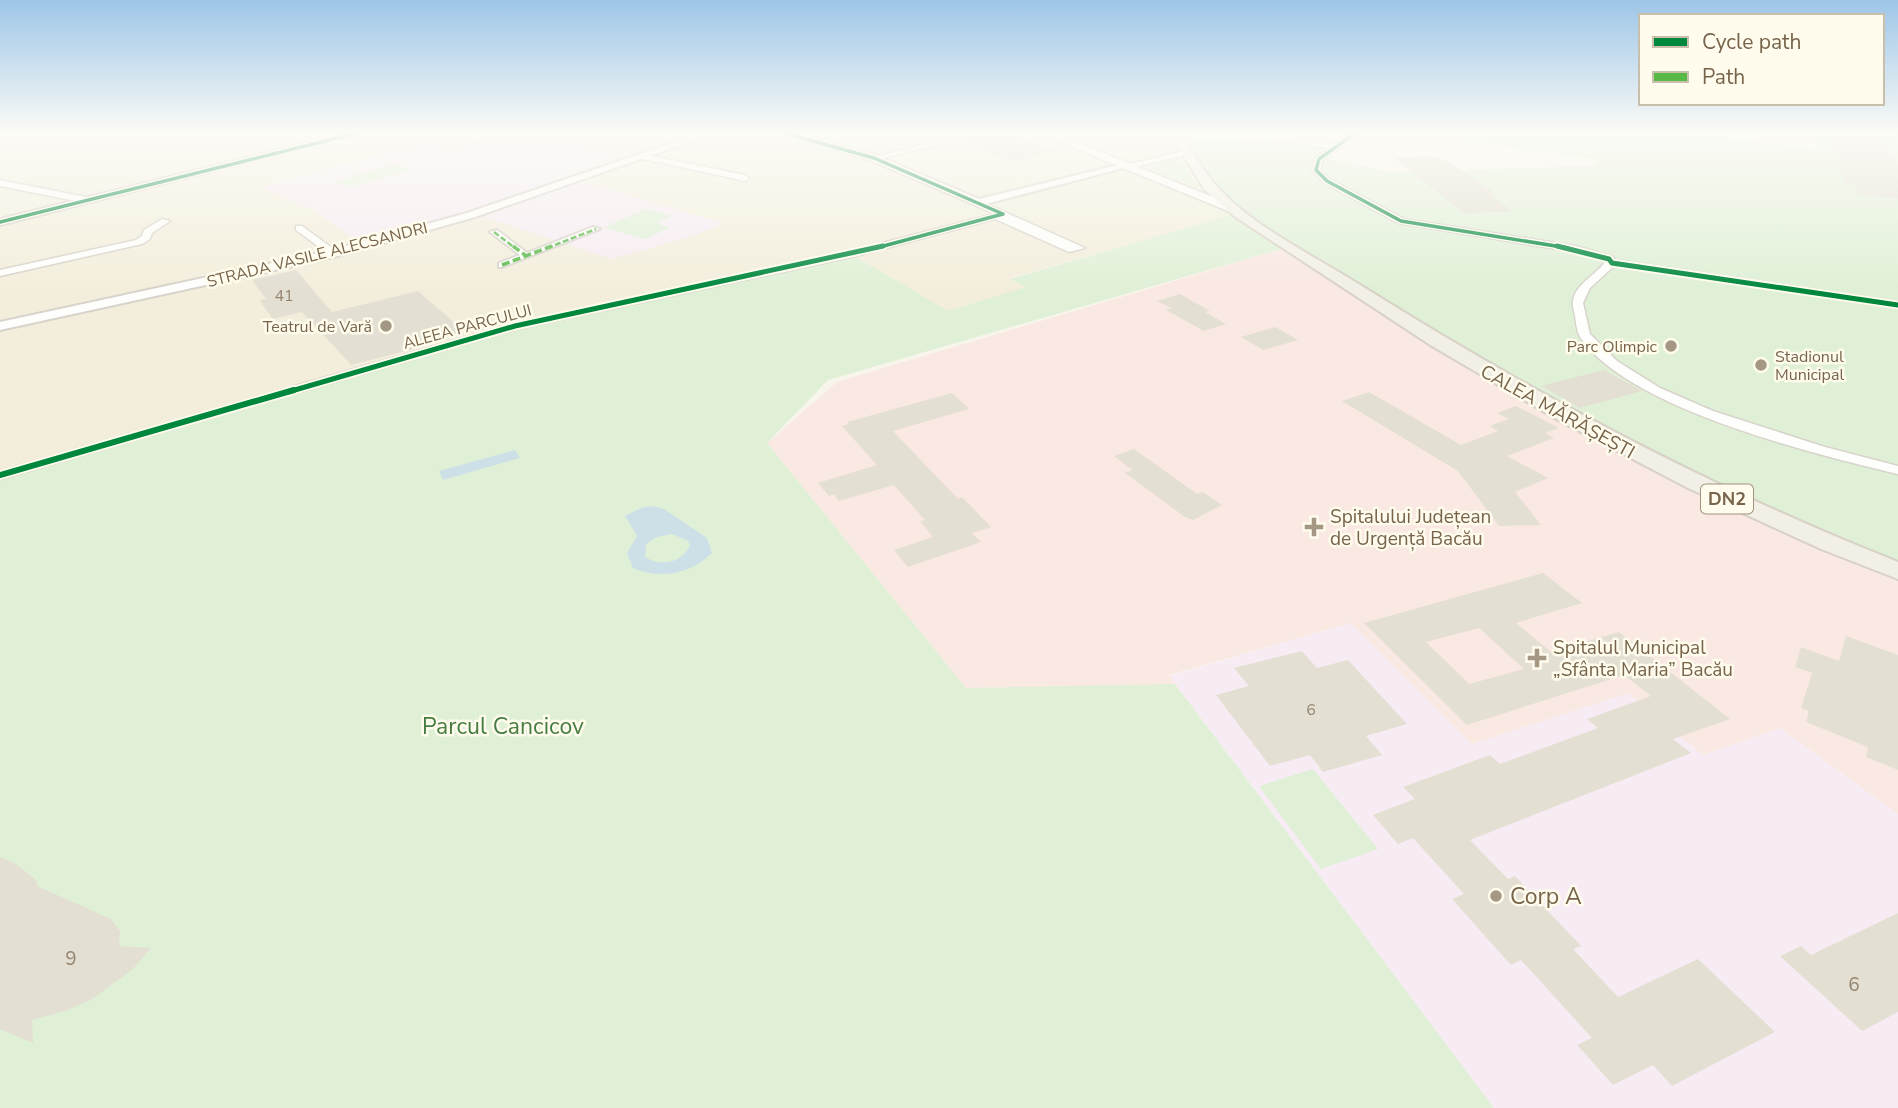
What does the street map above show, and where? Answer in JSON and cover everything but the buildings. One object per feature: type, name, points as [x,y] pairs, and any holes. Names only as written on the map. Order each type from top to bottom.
[{"type":"main road","name":"CALEA MĂRĂȘEȘTI","points":[[1174,186],[1236,211],[1541,405],[1723,497],[1898,571]]},
{"type":"main road","name":"DN2","points":[[1209,186],[1236,211]]},
{"type":"street","points":[[14,186],[86,200]]},
{"type":"street","points":[[0,222],[144,186]]},
{"type":"street","name":"STRADA VASILE ALECSANDRI","points":[[1,324],[334,253],[471,215],[556,186]]},
{"type":"street","points":[[938,186],[1073,250],[1080,248],[1000,215]]},
{"type":"street","points":[[978,203],[1047,186]]},
{"type":"street","points":[[1339,186],[1392,217],[1576,249],[1609,259],[1612,263],[1898,305]]},
{"type":"street","name":"ALEEA PARCULUI","points":[[0,475],[515,326],[844,256],[1000,215]]},
{"type":"street","points":[[0,273],[139,242],[147,237],[147,232],[165,221]]},
{"type":"street","points":[[299,228],[334,253]]},
{"type":"street","points":[[502,265],[596,229]]},
{"type":"street","points":[[494,232],[525,255]]},
{"type":"street","points":[[1612,263],[1587,285],[1578,300],[1578,318],[1580,329],[1588,339],[1627,372],[1684,404],[1744,429],[1898,470]]},
{"type":"shaded area","points":[[0,186],[1217,186],[1239,213],[1011,278],[1027,287],[948,312],[851,254],[0,474]]},
{"type":"shaded area","points":[[541,186],[471,210],[358,242],[313,210],[261,187]]},
{"type":"shaded area","points":[[558,186],[595,186],[724,223],[696,235],[612,259],[475,214]]},
{"type":"shaded area","name":"Spitalului Județean de Urgență Bacău","points":[[1288,247],[1898,571],[1898,814],[1780,728],[1703,755],[1628,693],[1472,744],[1351,623],[1169,675],[1175,684],[1170,686],[966,688],[767,443],[837,382]]},
{"type":"shaded area","points":[[515,450],[520,458],[443,480],[439,471]]},
{"type":"shaded area","points":[[653,506],[664,509],[707,538],[712,553],[695,566],[675,573],[654,574],[633,568],[627,553],[637,536],[625,516],[641,508]],"holes":[[[672,534],[688,541],[690,545],[687,551],[670,562],[657,562],[645,557],[646,544],[657,537]]]},
{"type":"shaded area","points":[[1351,623],[1472,744],[1628,693],[1703,755],[1780,728],[1898,814],[1898,1108],[1494,1108],[1169,676]]},
{"type":"green space","name":"Parcul Cancicov","points":[[1211,186],[1898,186],[1898,571],[1712,492],[1288,247],[828,380],[767,443],[966,688],[1175,684],[1494,1108],[0,1108],[0,474],[515,326],[851,254],[948,311],[1026,287],[1010,279],[1238,213]]},
{"type":"green space","points":[[647,209],[672,216],[656,223],[670,228],[644,239],[603,227]]},
{"type":"green space","points":[[1313,769],[1378,849],[1321,869],[1259,786]]},
{"type":"marked path","points":[[502,265],[596,229]]},
{"type":"marked path","points":[[494,232],[525,255]]},
{"type":"cycle path","points":[[0,222],[146,186]]},
{"type":"cycle path","points":[[0,475],[515,326],[856,253],[1003,214],[938,186]]},
{"type":"cycle path","points":[[1336,186],[1401,221],[1576,249],[1609,259],[1612,263],[1898,305]]},
{"type":"place","name":"Teatrul de Vară","points":[[386,326]]},
{"type":"place","name":"Parc Olimpic","points":[[1671,346]]},
{"type":"place","name":"Stadionul Municipal","points":[[1761,365]]},
{"type":"place","name":"Spitalului Județean de Urgență Bacău","points":[[1314,527]]},
{"type":"place","name":"Spitalul Municipal „Sfânta Maria” Bacău","points":[[1537,658]]},
{"type":"place","name":"Corp A","points":[[1496,896]]}]
